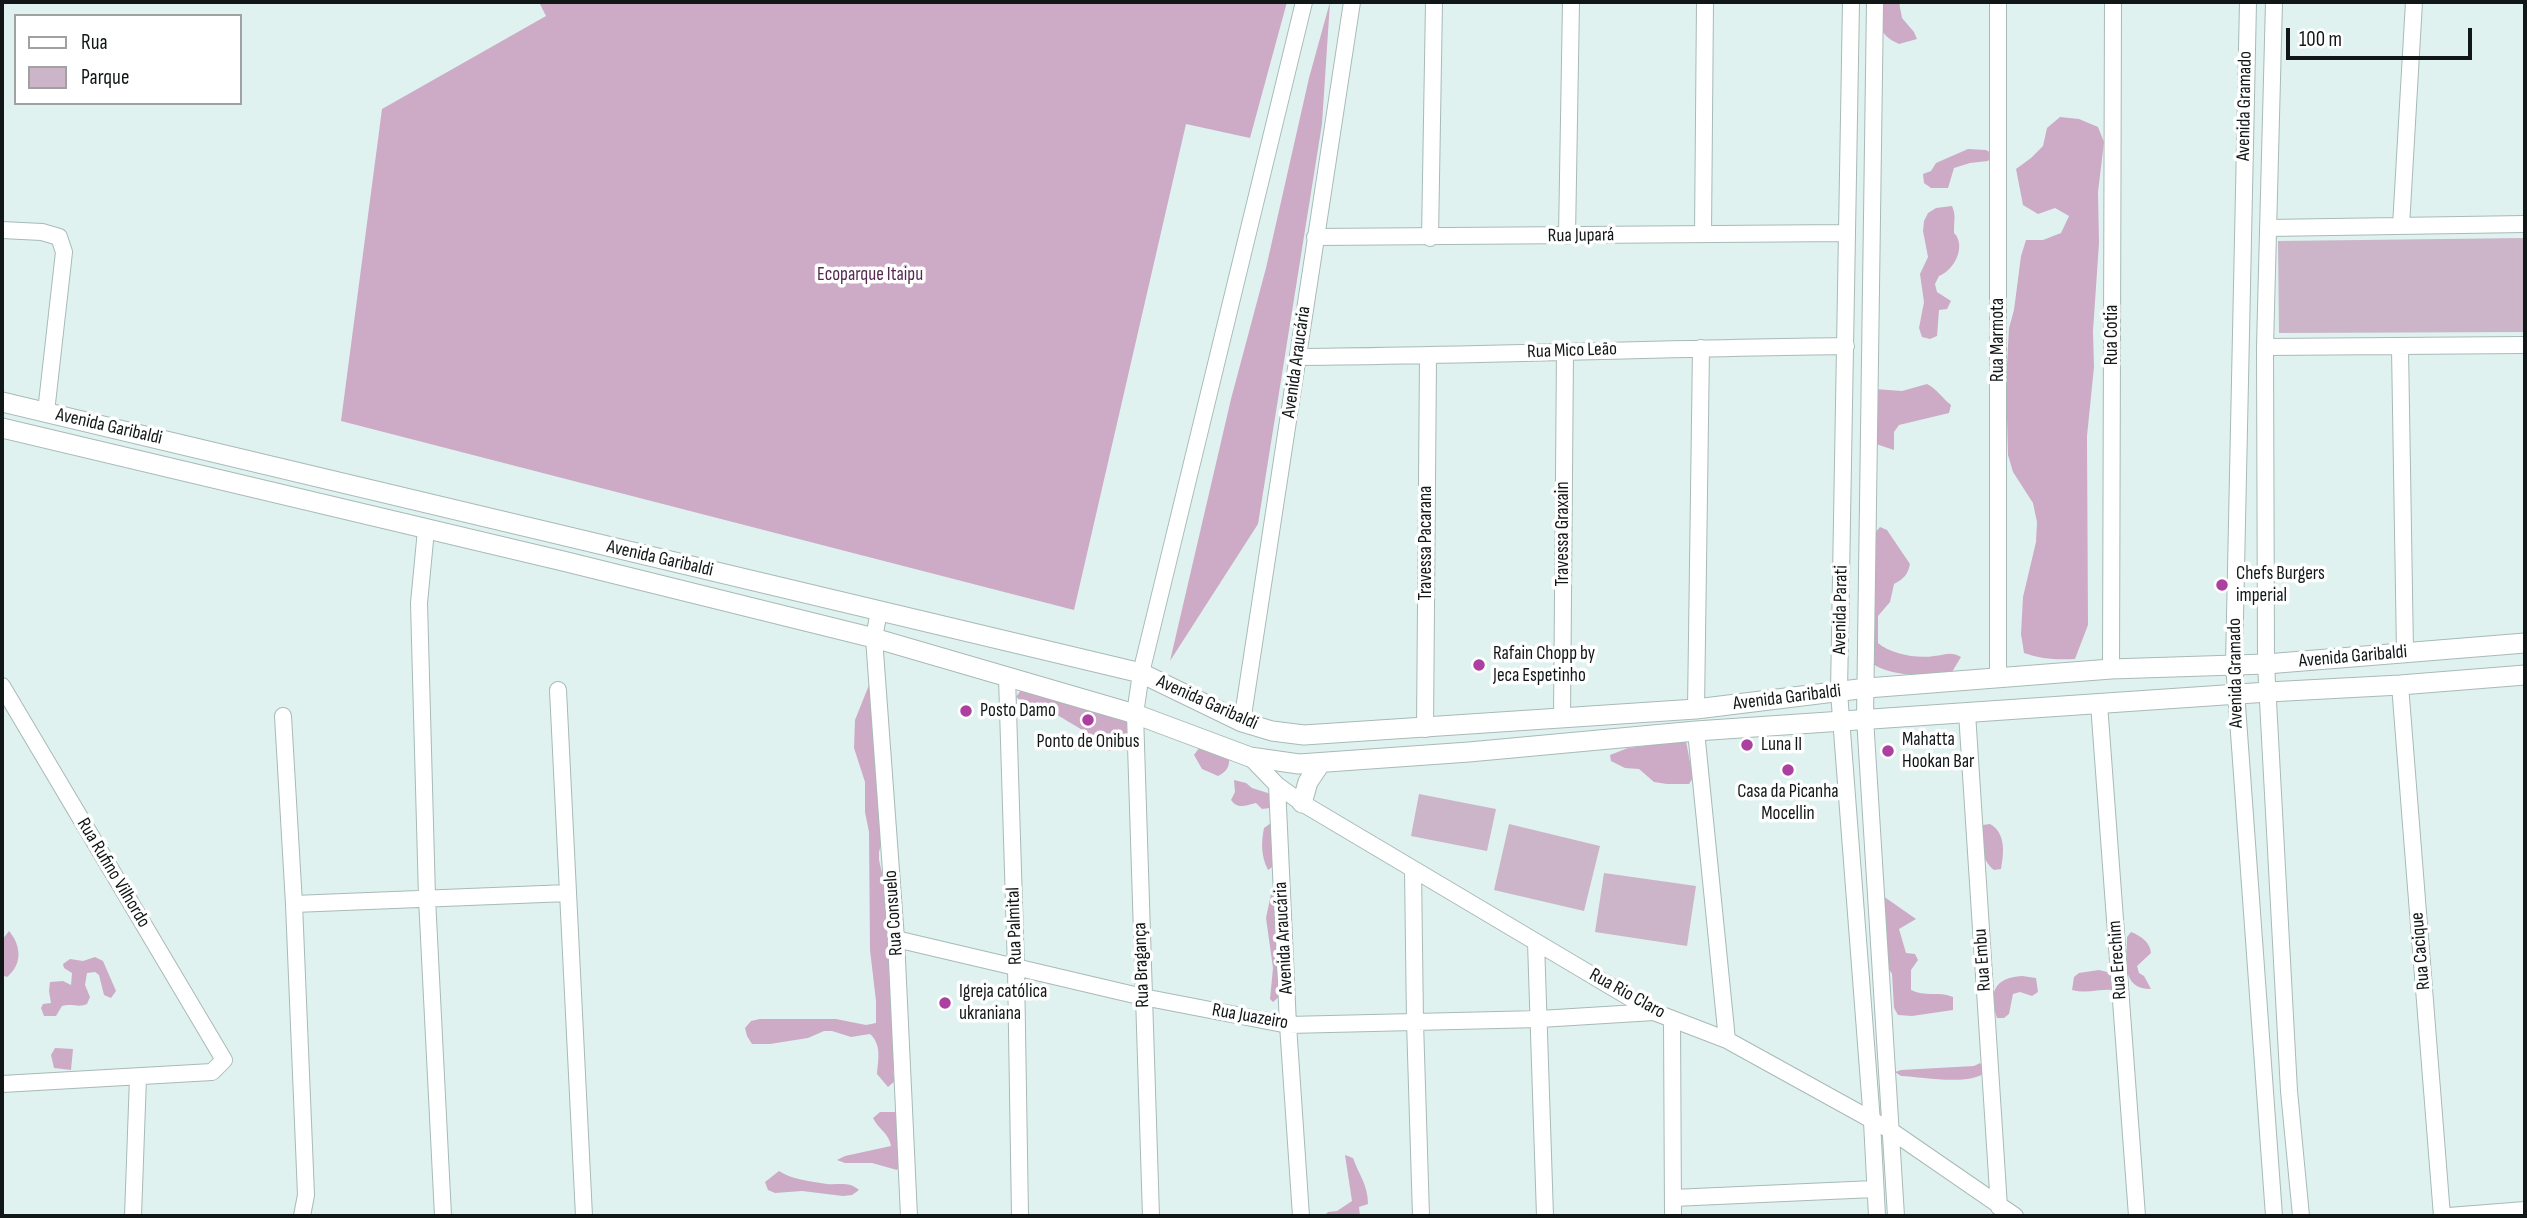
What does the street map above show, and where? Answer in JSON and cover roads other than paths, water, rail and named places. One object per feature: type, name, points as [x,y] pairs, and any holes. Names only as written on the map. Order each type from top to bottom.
[{"type":"main road","name":"Avenida Garibaldi","points":[[2,402],[1142,673],[1242,722],[1272,732],[1304,735],[1425,729],[1696,709],[1867,688],[2111,669],[2266,664],[2525,643]]},
{"type":"main road","name":"Avenida Garibaldi","points":[[2,428],[874,638],[1135,714],[1250,757],[1289,763],[1320,764],[1866,718],[2525,675]]},
{"type":"main road","points":[[544,557],[551,533]]},
{"type":"main road","points":[[1220,746],[1235,735],[1242,722]]},
{"type":"main road","points":[[1302,803],[1308,782],[1320,764]]},
{"type":"street","points":[[1142,673],[1304,2]]},
{"type":"street","name":"Avenida Araucária","points":[[1242,722],[1352,2]]},
{"type":"street","points":[[1430,238],[1434,2]]},
{"type":"street","points":[[1567,236],[1571,2]]},
{"type":"street","points":[[1703,234],[1705,2]]},
{"type":"street","name":"Avenida Parati","points":[[1851,2],[1839,692],[1877,1216]]},
{"type":"street","name":"Avenida Parati","points":[[1875,2],[1866,718],[1896,1216]]},
{"type":"street","name":"Rua Marmota","points":[[1998,2],[1998,679]]},
{"type":"street","name":"Rua Cotia","points":[[2111,669],[2113,2]]},
{"type":"street","name":"Avenida Gramado","points":[[2248,2],[2234,664],[2274,1216]]},
{"type":"street","name":"Avenida Gramado","points":[[2274,2],[2265,347],[2266,664],[2278,920],[2289,1091],[2301,1216]]},
{"type":"street","points":[[2401,226],[2414,2]]},
{"type":"street","points":[[2268,228],[2525,224]]},
{"type":"street","points":[[2,230],[42,232],[59,237],[64,252],[46,412]]},
{"type":"street","name":"Rua Jupará","points":[[1315,237],[1847,233]]},
{"type":"street","points":[[2265,347],[2525,345]]},
{"type":"street","name":"Rua Mico Leão","points":[[1299,357],[1846,346]]},
{"type":"street","points":[[1696,709],[1701,348]]},
{"type":"street","points":[[2400,348],[2405,652]]},
{"type":"street","name":"Travessa Graxain","points":[[1562,718],[1564,351]]},
{"type":"street","name":"Travessa Pacarana","points":[[1425,729],[1428,356]]},
{"type":"street","points":[[426,530],[418,603],[427,898],[443,1216]]},
{"type":"street","name":"Rua Consuelo","points":[[879,611],[874,638],[896,939],[909,1216]]},
{"type":"street","name":"Rua Bragança","points":[[1142,673],[1135,714],[1151,1216]]},
{"type":"street","name":"Rua Palmital","points":[[1007,677],[1020,1216]]},
{"type":"street","name":"Rua Cacique","points":[[2400,685],[2442,1216]]},
{"type":"street","name":"Rua Rufino Vilhordo","points":[[2,686],[6,702],[224,1060],[212,1072],[138,1077]]},
{"type":"street","points":[[558,690],[584,1216]]},
{"type":"street","name":"Rua Erechim","points":[[2099,704],[2137,1216]]},
{"type":"street","name":"Rua Embu","points":[[1967,713],[1999,1207]]},
{"type":"street","points":[[283,716],[306,1195],[302,1216]]},
{"type":"street","points":[[1696,731],[1727,1040]]},
{"type":"street","name":"Rua Rio Claro","points":[[1250,757],[1277,785],[1302,803],[1654,1012],[1727,1040],[1890,1130],[2015,1216]]},
{"type":"street","name":"Avenida Araucária","points":[[1277,785],[1288,1025],[1301,1216]]},
{"type":"street","points":[[1413,869],[1421,1216]]},
{"type":"street","points":[[294,904],[568,893]]},
{"type":"street","points":[[2253,923],[2278,920]]},
{"type":"street","name":"Rua Juazeiro","points":[[896,939],[1143,997],[1288,1025],[1540,1019],[1654,1012]]},
{"type":"street","points":[[1536,942],[1545,1216]]},
{"type":"street","points":[[1672,1019],[1673,1216]]},
{"type":"street","points":[[2,1084],[138,1077],[132,1216]]},
{"type":"street","points":[[2265,1095],[2289,1091]]},
{"type":"street","points":[[1673,1198],[1874,1189]]},
{"type":"street","points":[[2449,1216],[2525,1210]]},
{"type":"place","name":"Chefs Burgers imperial","points":[[2222,585]]},
{"type":"place","name":"Rafain Chopp by Jeca Espetinho","points":[[1479,665]]},
{"type":"place","name":"Posto Damo","points":[[966,711]]},
{"type":"place","name":"Ponto de Onibus","points":[[1088,720]]},
{"type":"place","name":"Luna II","points":[[1747,745]]},
{"type":"place","name":"Mahatta Hookan Bar","points":[[1888,751]]},
{"type":"place","name":"Casa da Picanha Mocellin","points":[[1788,770]]},
{"type":"place","name":"Igreja católica ukraniana","points":[[945,1003]]},
{"type":"park label","name":"Ecoparque Itaipu","points":[[870,275]]}]
